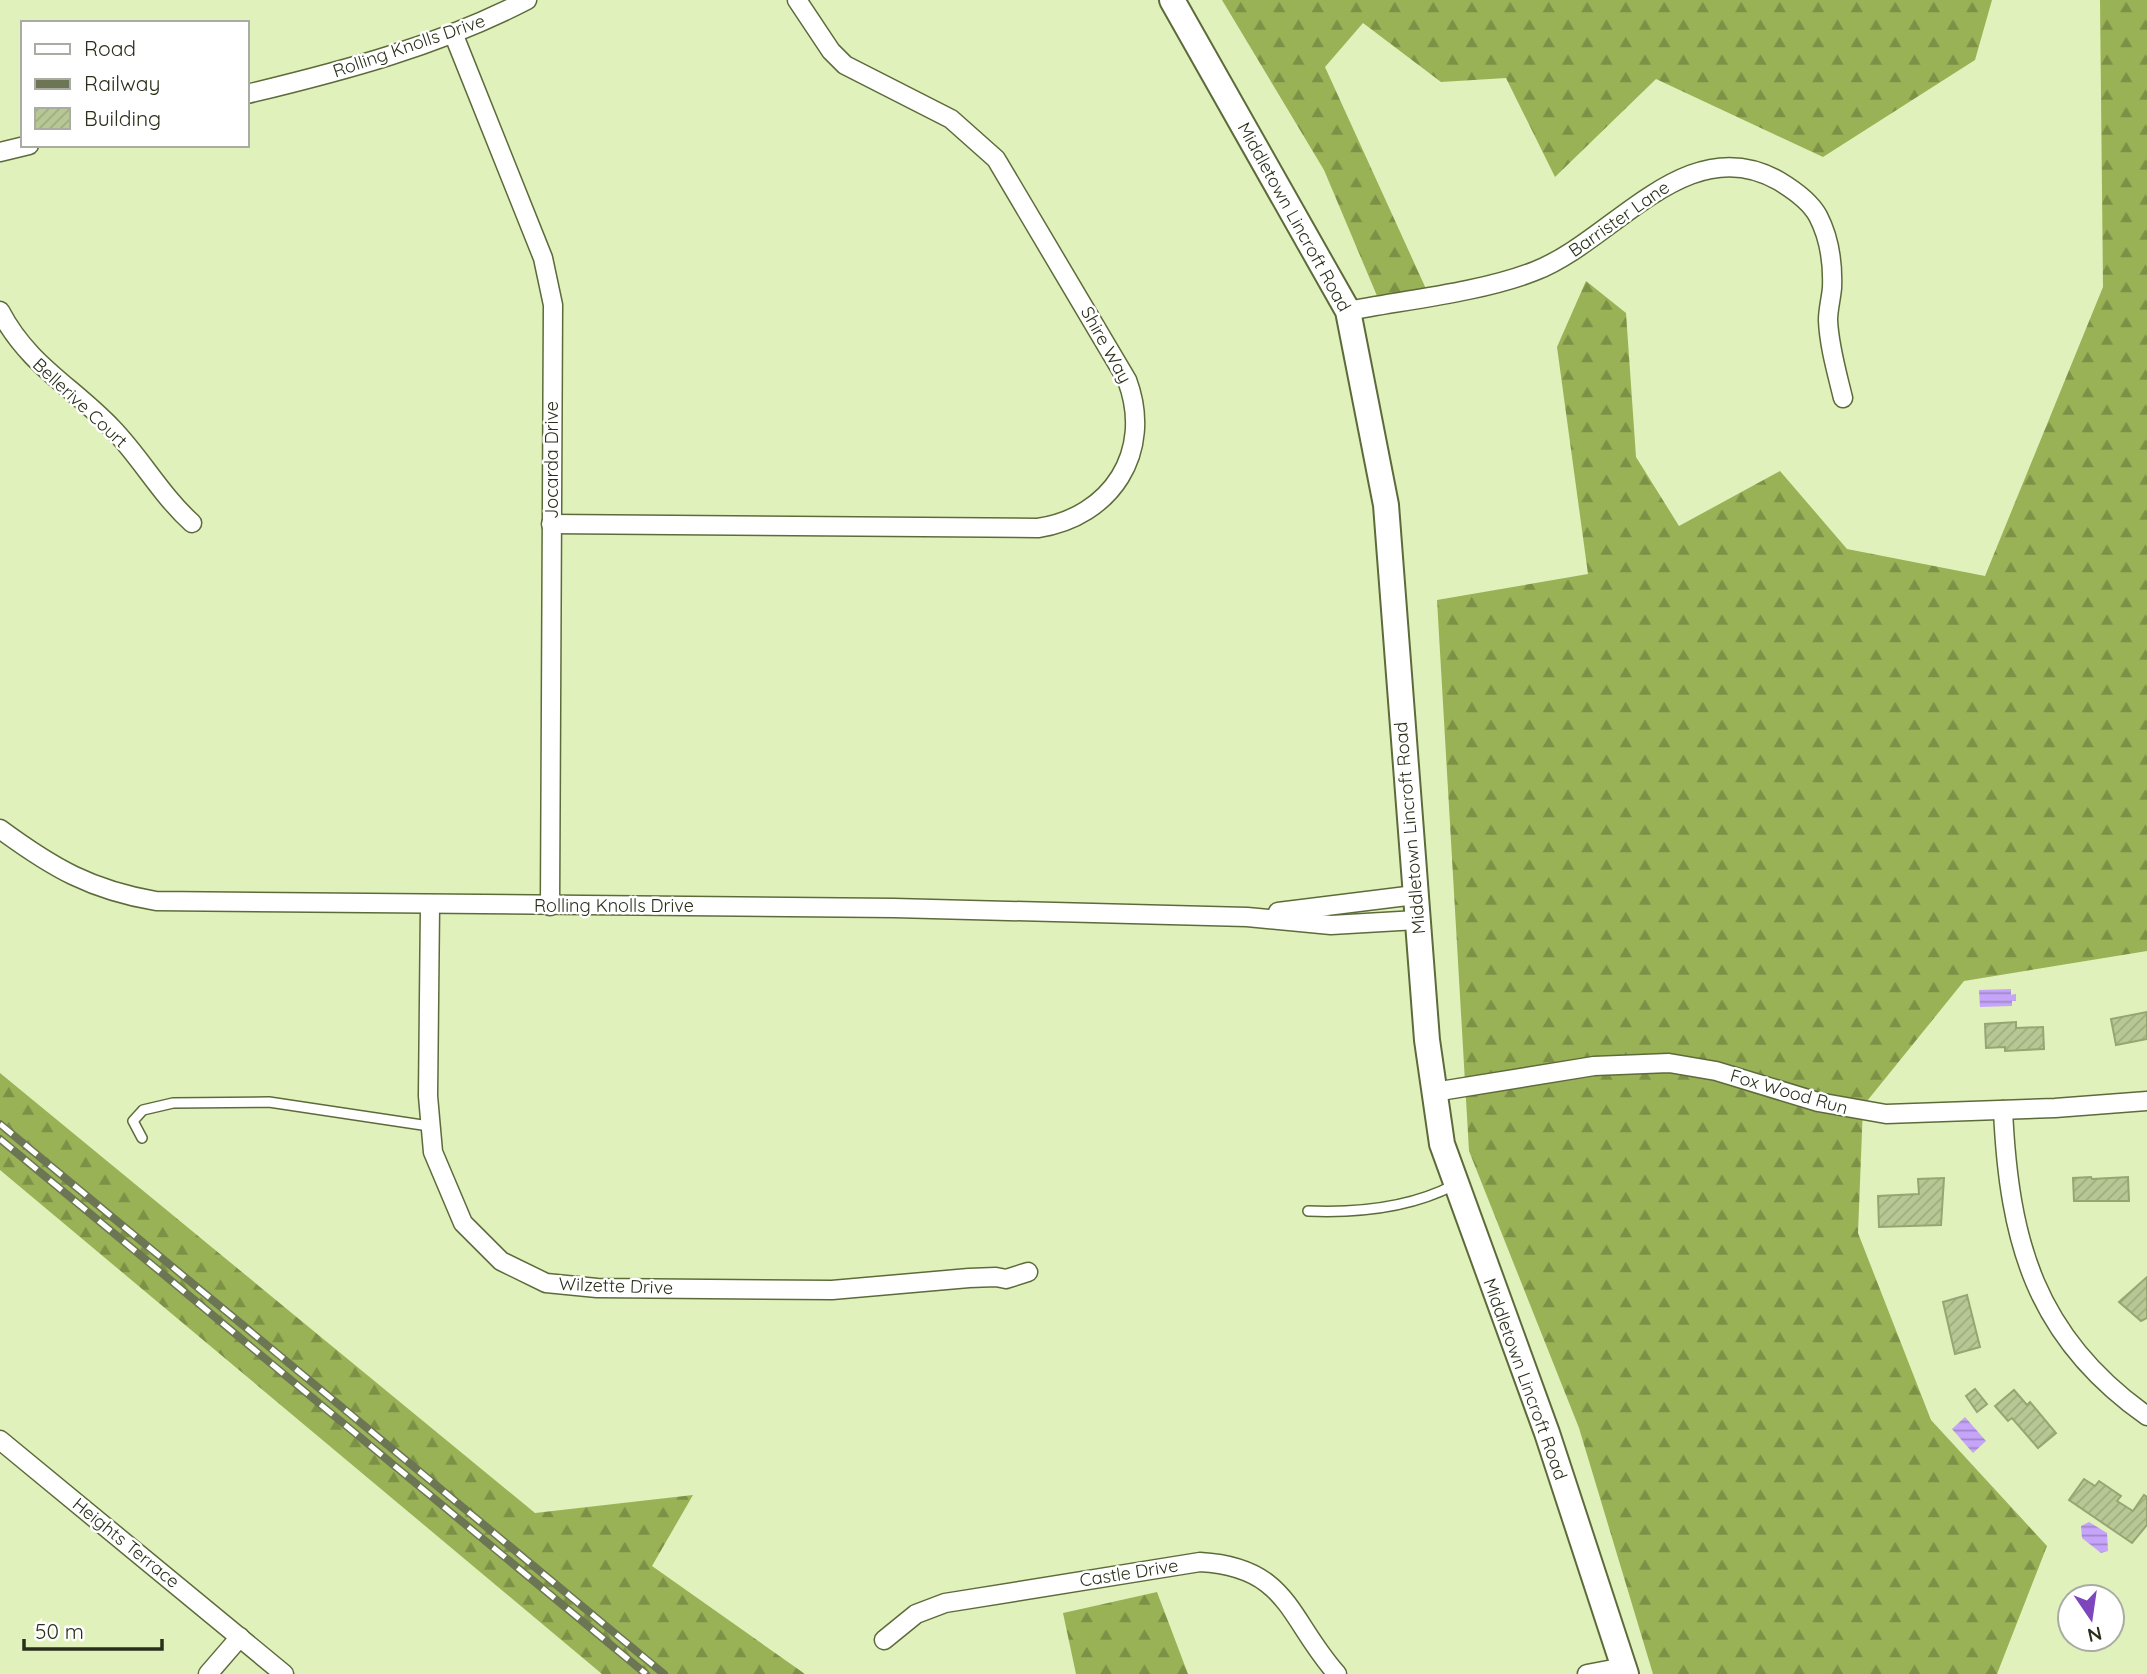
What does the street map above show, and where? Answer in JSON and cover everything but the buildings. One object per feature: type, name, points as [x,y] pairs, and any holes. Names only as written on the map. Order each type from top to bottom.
[{"type":"main road","name":"Middletown Lincroft Road","points":[[1172,0],[1348,311],[1386,505],[1427,1040],[1442,1144],[1547,1433],[1625,1670]]},
{"type":"street","name":"Rolling Knolls Drive","points":[[248,94],[334,74],[453,33],[527,0]]},
{"type":"street","name":"Shire Way","points":[[551,524],[1038,528],[1057,525],[1090,510],[1117,482],[1128,462],[1135,428],[1135,410],[1126,380],[1007,172],[980,142],[961,127],[845,65],[831,51],[797,0]]},
{"type":"street","name":"Jocarda Drive","points":[[453,33],[530,225],[550,285],[550,906]]},
{"type":"street","points":[[0,152],[21,147]]},
{"type":"street","name":"Barrister Lane","points":[[1348,311],[1532,272],[1578,250],[1681,177],[1715,168],[1748,169],[1769,175],[1792,189],[1817,214],[1827,235],[1832,263],[1828,318],[1843,398]]},
{"type":"street","name":"Bellerive Court","points":[[0,311],[24,350],[109,425],[138,458],[169,502],[192,523]]},
{"type":"street","name":"Rolling Knolls Drive","points":[[0,829],[40,859],[71,877],[122,895],[202,904],[908,908],[1247,917],[1331,925],[1417,920]]},
{"type":"street","name":"Rolling Knolls Drive","points":[[1247,917],[1415,895]]},
{"type":"street","name":"Wilzette Drive","points":[[430,906],[429,1126],[440,1175],[463,1223],[501,1261],[546,1283],[597,1288],[832,1290],[969,1278],[1006,1279],[1028,1272]]},
{"type":"street","name":"Fox Wood Run","points":[[1434,1092],[1594,1066],[1669,1063],[1716,1071],[1861,1112],[1913,1114],[2147,1101]]},
{"type":"street","points":[[2003,1110],[2012,1211],[2032,1278],[2046,1306],[2076,1352],[2101,1379],[2147,1416]]},
{"type":"street","name":"Heights Terrace","points":[[0,1440],[284,1674]]},
{"type":"street","name":"Castle Drive","points":[[884,1640],[916,1614],[945,1603],[1200,1562],[1221,1563],[1253,1574],[1280,1593],[1336,1674]]},
{"type":"street","points":[[208,1674],[240,1637]]},
{"type":"street","points":[[1587,1674],[1625,1670]]},
{"type":"lane","points":[[142,1138],[133,1121],[143,1110],[173,1103],[269,1102],[429,1126]]},
{"type":"lane","points":[[1308,1211],[1353,1210],[1400,1204],[1425,1198],[1455,1184]]},
{"type":"green space","points":[[1222,0],[1992,0],[1975,60],[1823,157],[1656,79],[1555,177],[1506,78],[1441,82],[1363,23],[1325,67],[1427,291],[1380,303],[1324,170]]},
{"type":"green space","points":[[2100,0],[2147,0],[2147,951],[1964,981],[1863,1106],[1858,1233],[1931,1420],[2047,1546],[1997,1674],[1653,1674],[1579,1428],[1469,1151],[1437,600],[1588,574],[1557,347],[1586,281],[1626,313],[1636,457],[1679,526],[1780,471],[1847,549],[1985,576],[2103,287]]},
{"type":"green space","points":[[0,1073],[535,1513],[693,1495],[652,1566],[805,1674],[602,1674],[0,1170]]},
{"type":"green space","points":[[1157,1592],[1188,1674],[1076,1674],[1063,1613]]},
{"type":"shaded area","points":[[2011,989],[2011,995],[2016,994],[2016,1001],[2012,1001],[2012,1006],[1980,1007],[1979,990]]},
{"type":"shaded area","points":[[1965,1417],[1986,1441],[1973,1453],[1952,1429]]},
{"type":"shaded area","points":[[2089,1522],[2107,1533],[2108,1551],[2101,1553],[2082,1538],[2081,1526]]},
{"type":"railway","points":[[0,1124],[664,1674]]},
{"type":"railway","points":[[0,1139],[646,1674]]}]
